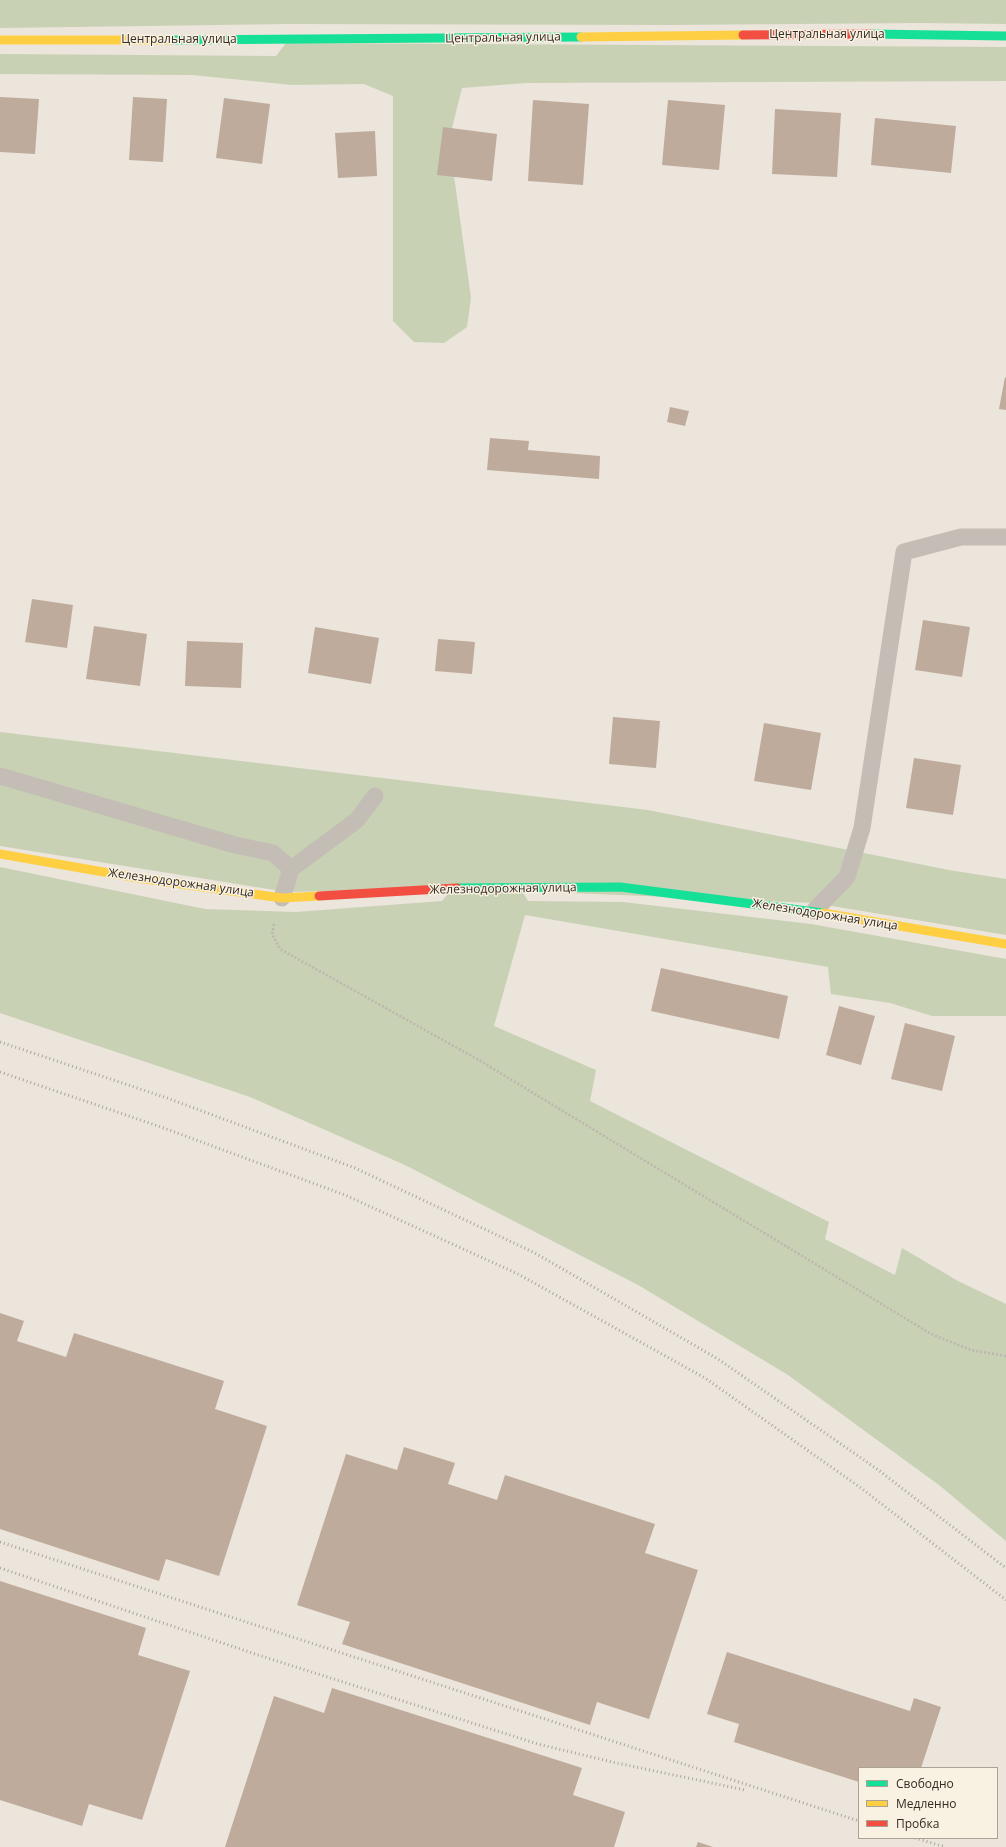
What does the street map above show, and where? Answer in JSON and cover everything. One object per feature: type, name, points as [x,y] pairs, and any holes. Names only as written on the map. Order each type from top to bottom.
[{"type":"street","name":"Центральная улица","points":[[0,40],[350,39],[887,34],[1006,36]]},
{"type":"street","name":"Железнодорожная улица","points":[[0,854],[138,878],[282,898],[456,888],[620,887],[814,912],[1006,944]]},
{"type":"lane","points":[[814,912],[847,877],[862,828],[904,552],[962,537],[1006,537]]},
{"type":"lane","points":[[0,776],[235,845],[273,853],[290,869]]},
{"type":"lane","points":[[282,898],[290,869],[356,820],[375,796]]},
{"type":"path","points":[[282,898],[272,934],[280,949],[477,1059],[930,1334],[971,1350],[1006,1356]]},
{"type":"green space","points":[[0,0],[1006,0],[1006,24],[289,24],[0,28]]},
{"type":"green space","points":[[286,43],[1006,47],[1006,81],[526,83],[462,88],[449,140],[471,298],[467,327],[444,343],[414,342],[393,321],[393,96],[364,84],[292,85],[192,75],[0,74],[0,54],[276,56]]},
{"type":"green space","points":[[0,732],[648,810],[949,870],[1006,879],[1006,935],[814,903],[522,891],[528,901],[623,902],[811,924],[1006,959],[1006,1016],[932,1016],[890,1003],[831,994],[828,967],[525,915],[494,1026],[596,1070],[590,1101],[829,1222],[825,1239],[895,1275],[902,1248],[958,1281],[1006,1304],[1006,1541],[939,1485],[788,1375],[638,1285],[405,1165],[250,1097],[0,1013],[0,867],[205,909],[296,912],[442,901],[453,888],[287,892],[0,846]]},
{"type":"building","points":[[0,97],[39,99],[35,154],[0,152]]},
{"type":"building","points":[[133,97],[167,99],[163,162],[129,160]]},
{"type":"building","points":[[224,98],[270,104],[262,164],[216,158]]},
{"type":"building","points":[[533,100],[589,104],[583,185],[528,181]]},
{"type":"building","points":[[668,100],[725,105],[719,170],[662,165]]},
{"type":"building","points":[[775,109],[841,113],[837,177],[772,174]]},
{"type":"building","points":[[875,118],[956,126],[951,173],[871,165]]},
{"type":"building","points":[[443,127],[497,134],[492,181],[437,175]]},
{"type":"building","points":[[375,131],[377,176],[338,178],[335,133]]},
{"type":"building","points":[[1005,377],[1006,378],[1006,410],[999,409]]},
{"type":"building","points":[[670,407],[689,411],[685,426],[667,422]]},
{"type":"building","points":[[490,438],[529,441],[528,450],[600,456],[599,479],[487,470]]},
{"type":"building","points":[[32,599],[73,605],[67,648],[25,642]]},
{"type":"building","points":[[923,620],[970,627],[962,677],[915,670]]},
{"type":"building","points":[[94,626],[147,634],[140,686],[86,679]]},
{"type":"building","points":[[315,627],[379,638],[371,684],[308,673]]},
{"type":"building","points":[[438,639],[475,642],[472,674],[435,671]]},
{"type":"building","points":[[187,641],[243,643],[241,688],[185,686]]},
{"type":"building","points":[[613,717],[660,721],[656,768],[609,764]]},
{"type":"building","points":[[764,723],[821,733],[811,790],[754,781]]},
{"type":"building","points":[[914,758],[961,765],[953,815],[906,808]]},
{"type":"building","points":[[661,968],[788,996],[779,1039],[651,1011]]},
{"type":"building","points":[[839,1006],[875,1016],[861,1065],[826,1055]]},
{"type":"building","points":[[905,1023],[955,1036],[942,1091],[891,1079]]},
{"type":"building","points":[[0,1313],[24,1321],[17,1341],[66,1357],[74,1333],[224,1381],[215,1409],[267,1426],[219,1576],[166,1559],[159,1581],[0,1529]]},
{"type":"building","points":[[404,1447],[455,1463],[448,1484],[497,1500],[505,1475],[655,1524],[645,1553],[698,1570],[649,1719],[597,1702],[590,1725],[342,1644],[350,1622],[297,1605],[346,1454],[397,1470]]},
{"type":"building","points":[[0,1581],[146,1628],[138,1655],[190,1671],[142,1820],[89,1804],[82,1826],[0,1800]]},
{"type":"building","points":[[727,1652],[910,1711],[914,1698],[941,1707],[921,1767],[858,1767],[858,1782],[734,1742],[739,1724],[707,1714]]},
{"type":"building","points":[[332,1688],[582,1768],[573,1795],[625,1812],[614,1847],[225,1847],[274,1696],[324,1713]]},
{"type":"building","points":[[698,1842],[713,1847],[696,1847]]},
{"type":"railway","points":[[0,1042],[167,1098],[355,1168],[535,1253],[718,1359],[877,1469],[1006,1568]]},
{"type":"railway","points":[[0,1072],[161,1127],[345,1195],[518,1274],[705,1378],[861,1488],[1006,1600]]},
{"type":"railway","points":[[0,1542],[858,1821]]},
{"type":"railway","points":[[0,1568],[255,1654],[538,1744],[612,1762],[745,1790]]},
{"type":"railway","points":[[918,1839],[945,1847]]},
{"type":"traffic: fast","points":[[871,34],[1006,36]]},
{"type":"traffic: fast","points":[[170,40],[581,37]]},
{"type":"traffic: fast","points":[[457,888],[620,887],[823,913]]},
{"type":"traffic: slow","points":[[581,37],[743,35]]},
{"type":"traffic: slow","points":[[0,40],[170,40]]},
{"type":"traffic: slow","points":[[0,854],[138,878],[282,898],[319,896]]},
{"type":"traffic: slow","points":[[823,913],[1006,944]]},
{"type":"traffic: jam","points":[[743,35],[871,34]]},
{"type":"traffic: jam","points":[[319,896],[457,888]]}]
